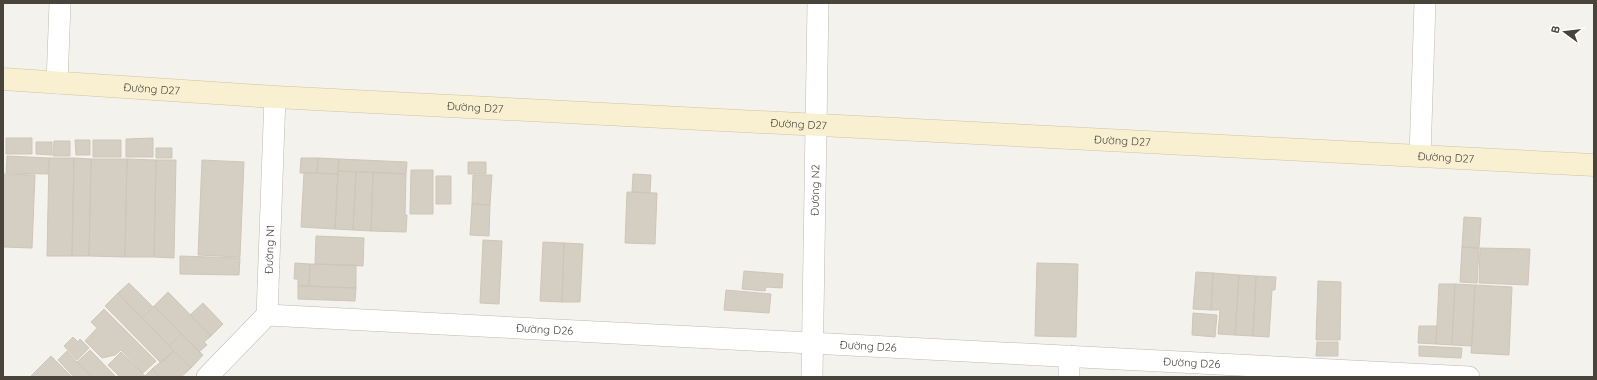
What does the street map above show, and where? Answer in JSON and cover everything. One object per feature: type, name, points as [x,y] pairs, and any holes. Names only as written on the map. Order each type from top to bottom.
[{"type":"street","points":[[58,83],[60,3]]},
{"type":"street","name":"Đường N2","points":[[812,377],[818,3]]},
{"type":"street","points":[[1420,156],[1425,3]]},
{"type":"street","name":"Đường D27","points":[[3,79],[275,97],[1594,165]]},
{"type":"street","name":"Đường N1","points":[[267,315],[275,97]]},
{"type":"street","points":[[207,377],[267,315]]},
{"type":"street","name":"Đường D26","points":[[267,315],[1069,356],[1336,374],[1469,377]]},
{"type":"street","points":[[1069,356],[1069,377]]},
{"type":"building","points":[[6,138],[32,138],[32,154],[6,154]]},
{"type":"building","points":[[153,138],[153,157],[126,157],[126,139]]},
{"type":"building","points":[[75,140],[90,140],[90,155],[76,155]]},
{"type":"building","points":[[93,140],[121,140],[121,157],[93,157]]},
{"type":"building","points":[[54,141],[70,141],[70,156],[53,156]]},
{"type":"building","points":[[36,142],[52,142],[52,155],[36,154]]},
{"type":"building","points":[[156,148],[172,148],[172,158],[156,158]]},
{"type":"building","points":[[7,156],[49,158],[48,174],[6,173]]},
{"type":"building","points":[[49,158],[74,158],[72,256],[47,256]]},
{"type":"building","points":[[74,158],[91,159],[89,256],[72,256]]},
{"type":"building","points":[[301,158],[318,158],[317,173],[300,173]]},
{"type":"building","points":[[318,158],[339,159],[338,174],[317,173]]},
{"type":"building","points":[[91,159],[127,159],[125,257],[89,256]]},
{"type":"building","points":[[127,159],[156,160],[154,257],[125,257]]},
{"type":"building","points":[[339,159],[407,162],[406,174],[338,171]]},
{"type":"building","points":[[156,160],[176,160],[174,258],[154,257]]},
{"type":"building","points":[[202,160],[244,162],[240,257],[198,255]]},
{"type":"building","points":[[468,162],[486,162],[486,174],[468,174]]},
{"type":"building","points":[[411,170],[433,170],[433,214],[410,214]]},
{"type":"building","points":[[338,171],[356,172],[353,230],[335,229]]},
{"type":"building","points":[[356,172],[373,172],[371,231],[353,230]]},
{"type":"building","points":[[373,172],[406,174],[406,232],[371,231]]},
{"type":"building","points":[[304,173],[338,174],[335,229],[301,227]]},
{"type":"building","points":[[3,174],[35,175],[32,248],[3,247]]},
{"type":"building","points":[[633,174],[651,175],[650,193],[632,192]]},
{"type":"building","points":[[473,175],[492,175],[490,205],[472,204]]},
{"type":"building","points":[[436,176],[451,176],[451,204],[436,204]]},
{"type":"building","points":[[627,192],[657,193],[655,244],[625,243]]},
{"type":"building","points":[[472,204],[490,205],[489,236],[470,235]]},
{"type":"building","points":[[1464,217],[1481,218],[1479,248],[1462,247]]},
{"type":"building","points":[[316,236],[364,238],[363,266],[315,264]]},
{"type":"building","points":[[483,240],[502,241],[499,304],[480,303]]},
{"type":"building","points":[[543,242],[564,243],[562,302],[540,301]]},
{"type":"building","points":[[564,243],[583,244],[580,302],[562,302]]},
{"type":"building","points":[[1462,247],[1479,248],[1477,283],[1460,282]]},
{"type":"building","points":[[1480,248],[1530,249],[1528,285],[1479,283]]},
{"type":"building","points":[[180,256],[240,258],[239,275],[180,274]]},
{"type":"building","points":[[295,263],[310,264],[309,286],[298,286],[298,279],[294,279]]},
{"type":"building","points":[[1037,263],[1078,264],[1076,337],[1035,336]]},
{"type":"building","points":[[310,264],[356,265],[356,288],[309,286]]},
{"type":"building","points":[[744,271],[783,274],[782,288],[766,287],[765,291],[742,289]]},
{"type":"building","points":[[1196,272],[1213,273],[1211,310],[1193,309]]},
{"type":"building","points":[[1213,273],[1239,275],[1235,335],[1218,334],[1220,310],[1211,310]]},
{"type":"building","points":[[1239,275],[1256,276],[1253,336],[1235,335]]},
{"type":"building","points":[[1256,276],[1276,277],[1275,290],[1272,290],[1269,337],[1253,336]]},
{"type":"building","points":[[1318,281],[1341,282],[1340,340],[1316,340]]},
{"type":"building","points":[[129,283],[153,307],[142,318],[118,293]]},
{"type":"building","points":[[1439,284],[1455,284],[1452,345],[1436,344]]},
{"type":"building","points":[[1455,284],[1475,285],[1472,346],[1452,345]]},
{"type":"building","points":[[1475,285],[1512,287],[1509,355],[1471,353]]},
{"type":"building","points":[[298,286],[356,288],[355,301],[298,299]]},
{"type":"building","points":[[726,290],[771,294],[769,313],[724,310]]},
{"type":"building","points":[[168,292],[211,336],[204,342],[207,345],[199,352],[154,306]]},
{"type":"building","points":[[118,293],[174,351],[161,363],[105,306]]},
{"type":"building","points":[[203,303],[223,324],[211,336],[190,315]]},
{"type":"building","points":[[154,306],[181,334],[169,346],[142,318]]},
{"type":"building","points":[[104,309],[156,361],[143,373],[121,350],[115,355],[102,358],[85,341],[97,328],[91,322]]},
{"type":"building","points":[[1193,313],[1217,315],[1215,337],[1192,335]]},
{"type":"building","points":[[1419,326],[1437,326],[1436,344],[1418,343]]},
{"type":"building","points":[[181,334],[203,355],[191,368],[169,346]]},
{"type":"building","points":[[73,337],[78,342],[80,339],[89,348],[77,360],[64,346]]},
{"type":"building","points":[[1317,342],[1338,342],[1338,356],[1316,356]]},
{"type":"building","points":[[1419,346],[1462,348],[1461,358],[1419,356]]},
{"type":"building","points":[[90,350],[116,377],[92,377],[77,362]]},
{"type":"building","points":[[67,351],[92,377],[74,377],[58,360]]},
{"type":"building","points":[[174,351],[191,368],[181,377],[160,377],[152,369]]},
{"type":"building","points":[[121,352],[145,376],[152,369],[160,377],[120,377],[108,365]]},
{"type":"building","points":[[51,356],[72,377],[30,377]]}]
